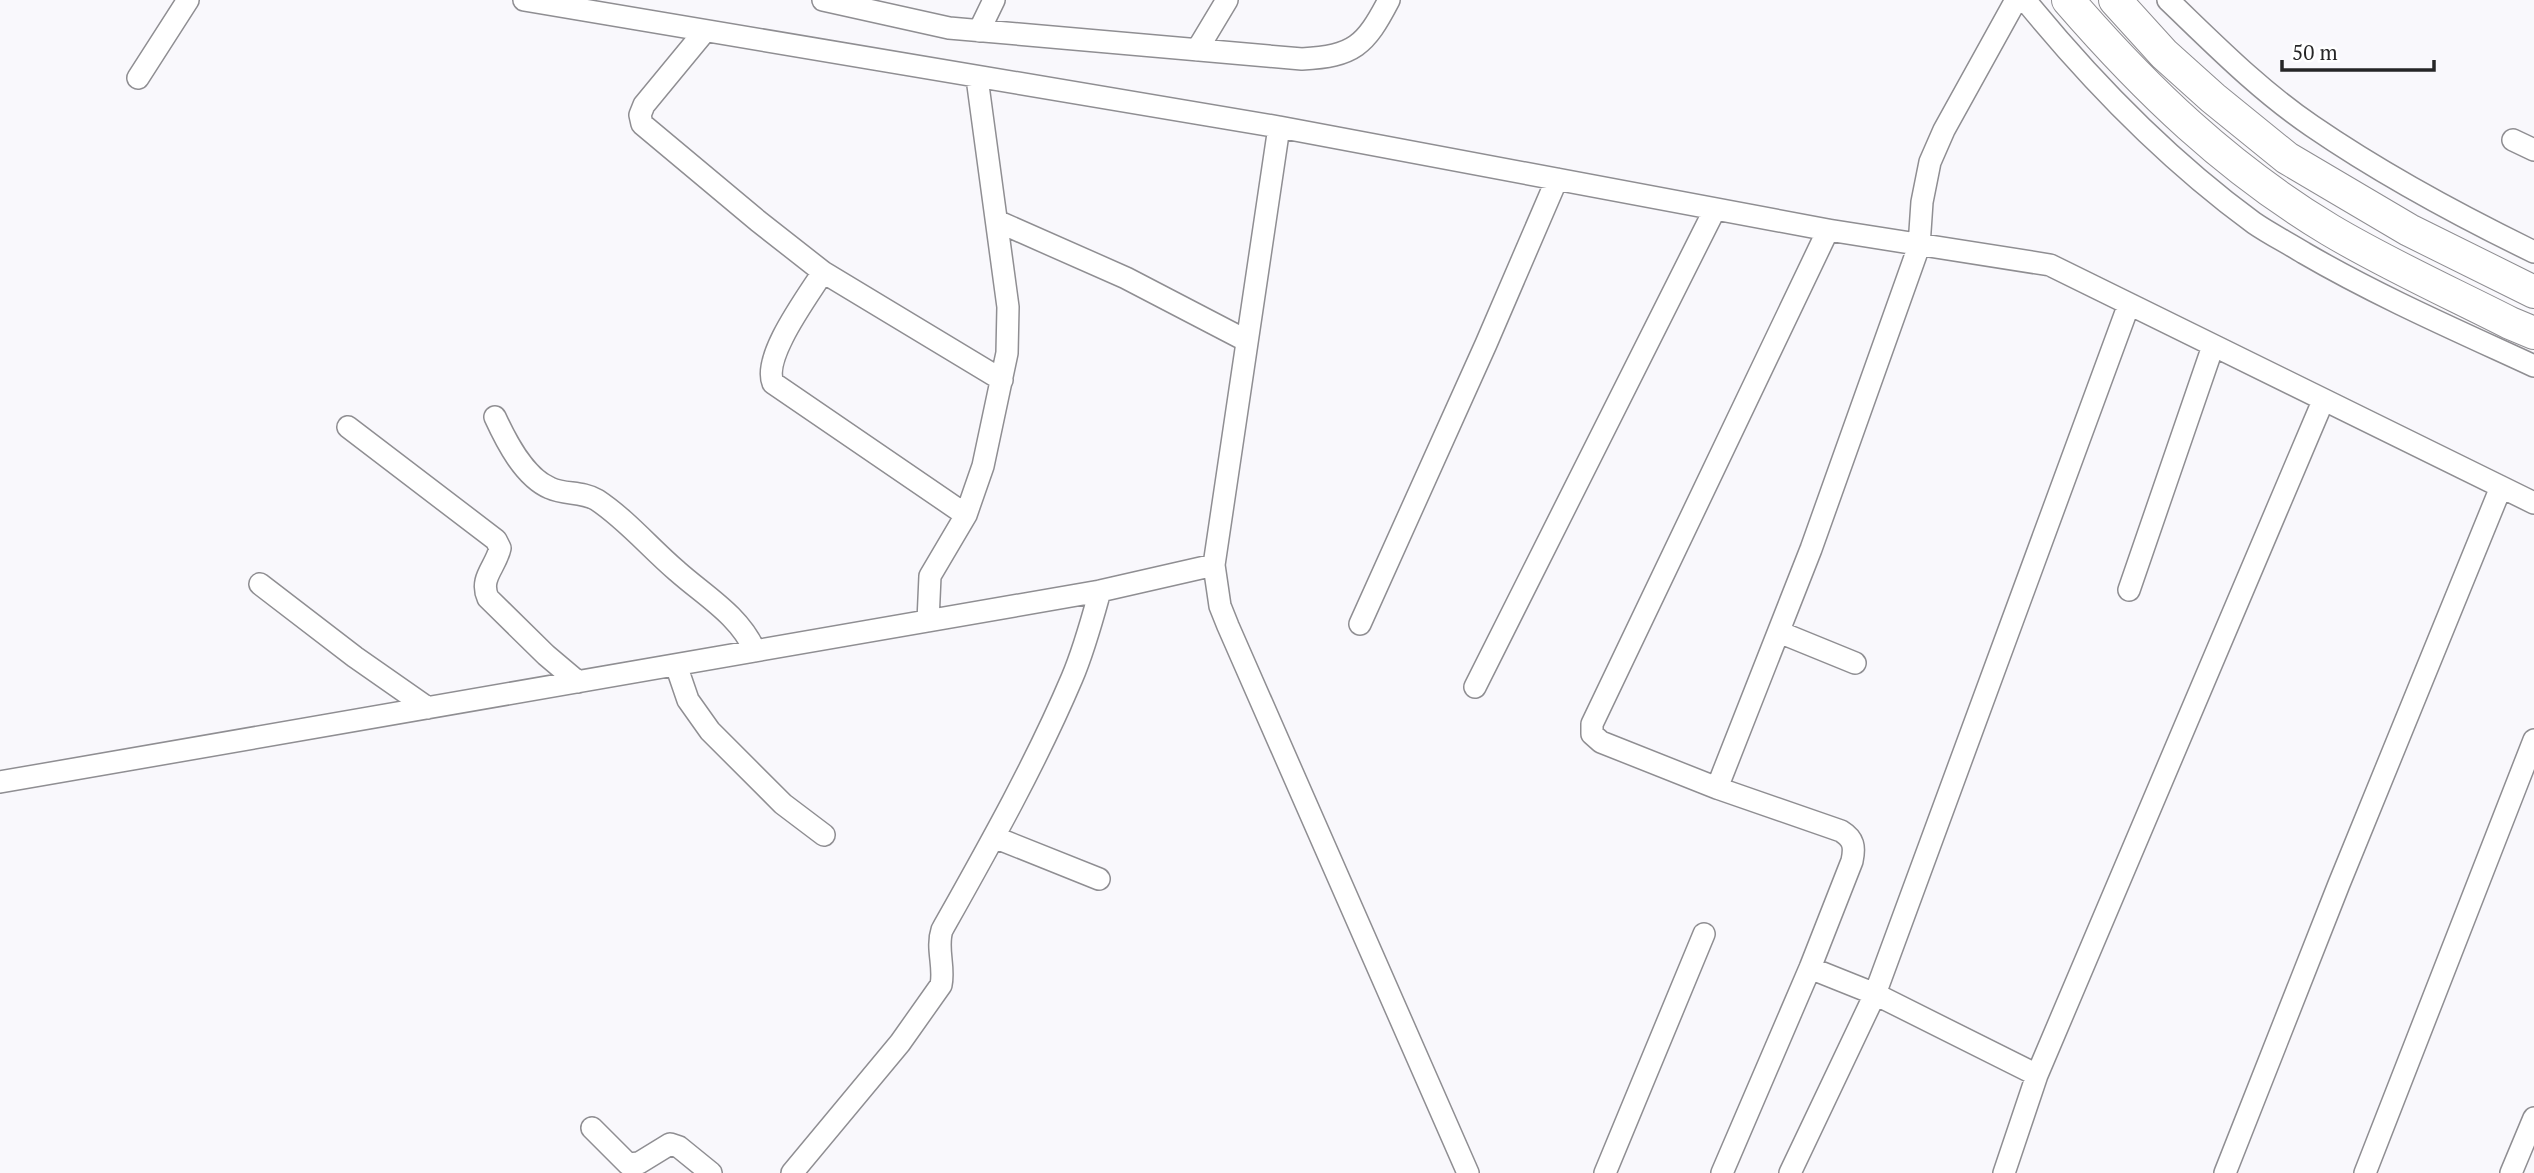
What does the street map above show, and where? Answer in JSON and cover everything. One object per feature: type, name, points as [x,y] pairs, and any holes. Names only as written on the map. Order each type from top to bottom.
[{"type":"highway","points":[[2068,0],[2147,87],[2212,146],[2270,190],[2332,231],[2534,333]]},
{"type":"highway","points":[[2115,0],[2184,71],[2287,158],[2409,230],[2534,292]]},
{"type":"street","points":[[138,78],[188,0]]},
{"type":"street","points":[[524,0],[1279,127],[1828,230],[1919,239],[2050,265],[2534,503]]},
{"type":"street","points":[[823,0],[949,28],[1302,59],[1331,57],[1352,50],[1375,27],[1389,0]]},
{"type":"street","points":[[979,30],[994,0]]},
{"type":"street","points":[[1197,50],[1227,0]]},
{"type":"street","points":[[1717,788],[1811,549],[1919,239],[1922,202],[1930,162],[1944,130],[2016,0]]},
{"type":"street","points":[[2025,0],[2101,87],[2178,160],[2255,223],[2332,269],[2406,307],[2534,366]]},
{"type":"street","points":[[2168,0],[2244,72],[2311,126],[2471,221],[2534,252]]},
{"type":"street","points":[[705,31],[644,105],[640,115],[642,124],[823,272],[1002,380]]},
{"type":"street","points":[[928,621],[930,576],[966,514],[983,466],[1007,353],[1009,307],[977,78]]},
{"type":"street","points":[[1279,127],[1214,565],[1220,606],[1468,1173]]},
{"type":"street","points":[[2513,140],[2534,150]]},
{"type":"street","points":[[1360,624],[1557,179]]},
{"type":"street","points":[[1475,687],[1715,209]]},
{"type":"street","points":[[997,221],[1126,278],[1247,341]]},
{"type":"street","points":[[1722,1173],[1810,968],[1852,861],[1854,848],[1851,838],[1841,831],[1717,788],[1601,742],[1592,734],[1592,724],[1828,230]]},
{"type":"street","points":[[823,272],[772,359],[770,376],[773,383],[966,514]]},
{"type":"street","points":[[1790,1173],[1875,994],[2129,304]]},
{"type":"street","points":[[2129,590],[2213,346]]},
{"type":"street","points":[[2004,1173],[2037,1075],[2323,401]]},
{"type":"street","points":[[495,417],[510,449],[540,481],[550,488],[594,498],[615,514],[677,572],[729,614],[755,651]]},
{"type":"street","points":[[348,427],[499,544],[499,554],[485,582],[484,590],[488,598],[578,682]]},
{"type":"street","points":[[2225,1173],[2339,884],[2501,487]]},
{"type":"street","points":[[0,782],[1100,591],[1214,565]]},
{"type":"street","points":[[260,584],[355,657],[428,708]]},
{"type":"street","points":[[792,1173],[935,997],[943,975],[940,947],[942,930],[994,838],[1073,677],[1100,591]]},
{"type":"street","points":[[1779,632],[1855,663]]},
{"type":"street","points":[[676,664],[688,700],[710,731],[783,804],[824,835]]},
{"type":"street","points":[[2365,1173],[2534,740]]},
{"type":"street","points":[[994,838],[1099,879]]},
{"type":"street","points":[[1605,1173],[1704,934]]},
{"type":"street","points":[[1810,968],[1875,994],[2037,1075]]},
{"type":"street","points":[[2511,1173],[2534,1118]]},
{"type":"street","points":[[592,1128],[628,1164],[639,1163],[670,1144],[675,1144],[711,1173]]}]
